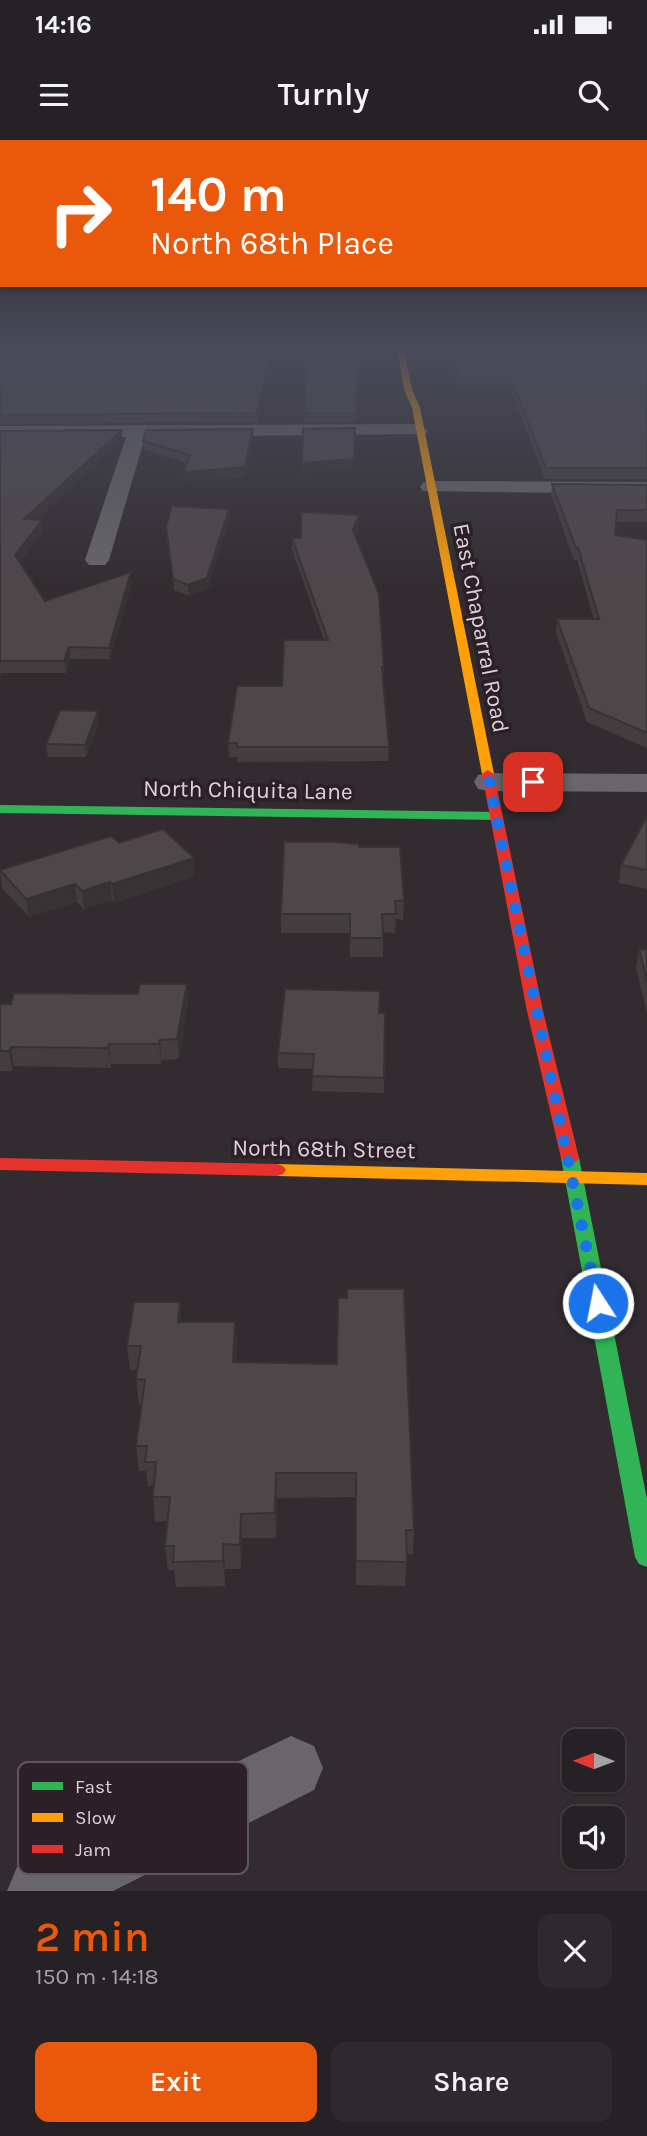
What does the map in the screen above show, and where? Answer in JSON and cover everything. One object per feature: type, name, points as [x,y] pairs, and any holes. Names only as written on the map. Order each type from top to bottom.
[{"type":"main road","name":"East Chaparral Road","points":[[419,430],[535,1011],[574,1177],[647,1557]]},
{"type":"main road","name":"North Chiquita Lane","points":[[0,809],[496,816]]},
{"type":"main road","name":"North 68th Street","points":[[0,1164],[647,1179]]},
{"type":"street","points":[[0,432],[419,430]]},
{"type":"street","points":[[97,560],[137,431]]},
{"type":"street","points":[[430,487],[647,488]]},
{"type":"street","points":[[489,782],[647,783]]},
{"type":"street","points":[[248,1789],[291,1768]]},
{"type":"street","points":[[41,1891],[76,1874]]},
{"type":"building","points":[[253,429],[245,467],[184,472],[190,455],[143,441],[146,430]]},
{"type":"building","points":[[303,429],[355,429],[354,459],[302,463]]},
{"type":"building","points":[[531,429],[647,429],[647,468],[546,468]]},
{"type":"building","points":[[122,430],[24,519],[42,520],[15,555],[45,601],[131,572],[109,648],[69,647],[64,661],[0,661],[0,431]]},
{"type":"building","points":[[552,484],[647,485],[647,510],[617,510],[615,535],[647,540],[647,733],[589,708],[557,619],[599,619],[578,548]]},
{"type":"building","points":[[172,506],[229,509],[207,578],[188,585],[173,579],[166,527]]},
{"type":"building","points":[[301,512],[359,515],[353,530],[379,594],[389,747],[237,747],[237,743],[228,743],[237,686],[282,686],[284,640],[328,640],[292,538],[301,538]]},
{"type":"building","points":[[60,710],[98,711],[85,745],[46,744]]},
{"type":"building","points":[[647,816],[647,870],[621,865]]},
{"type":"building","points":[[163,829],[194,858],[112,884],[110,882],[82,891],[75,884],[26,899],[0,870],[111,836],[119,843]]},
{"type":"building","points":[[284,842],[335,842],[359,844],[359,847],[400,847],[404,901],[395,901],[396,914],[382,914],[383,938],[350,938],[350,914],[281,914]]},
{"type":"building","points":[[639,949],[647,950],[647,982]]},
{"type":"building","points":[[140,984],[187,984],[177,1039],[160,1040],[159,1044],[109,1044],[108,1048],[11,1047],[9,1051],[0,1051],[0,1004],[11,1004],[14,993],[138,994]]},
{"type":"building","points":[[285,989],[380,991],[379,1013],[385,1013],[384,1078],[312,1076],[314,1054],[278,1053]]},
{"type":"building","points":[[347,1289],[404,1289],[414,1530],[406,1530],[407,1562],[356,1561],[356,1473],[276,1473],[275,1513],[241,1514],[240,1545],[223,1544],[223,1561],[173,1562],[174,1546],[165,1546],[170,1497],[153,1497],[156,1462],[145,1462],[147,1446],[136,1446],[145,1380],[136,1379],[141,1346],[127,1346],[134,1302],[180,1302],[178,1322],[235,1322],[233,1362],[337,1364],[338,1298],[347,1298]]},
{"type":"traffic: fast","points":[[0,809],[496,816]]},
{"type":"traffic: fast","points":[[570,1158],[647,1557]]},
{"type":"traffic: slow","points":[[420,429],[488,774]]},
{"type":"traffic: slow","points":[[277,1170],[647,1179]]},
{"type":"traffic: jam","points":[[488,774],[535,1011],[570,1158]]},
{"type":"traffic: jam","points":[[0,1164],[277,1170]]},
{"type":"route","points":[[533,782],[489,782],[535,1011],[574,1177],[598,1303]]}]
